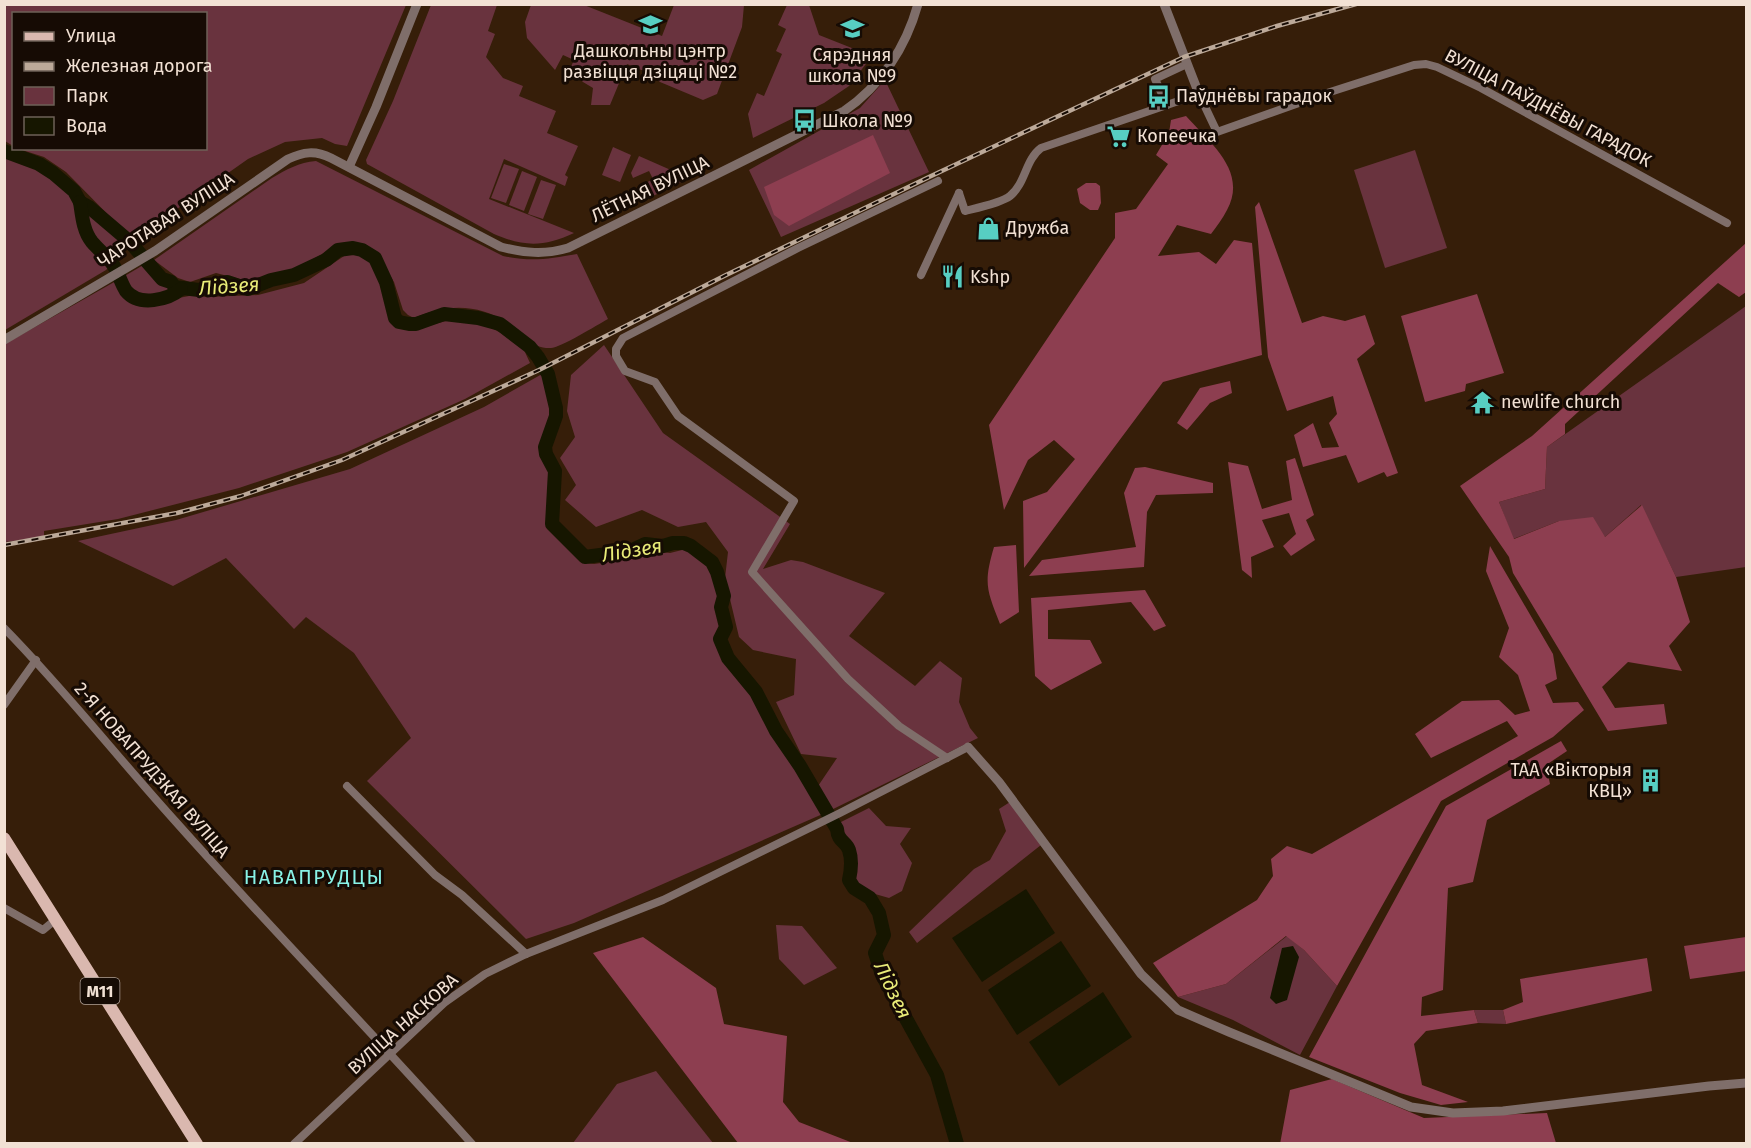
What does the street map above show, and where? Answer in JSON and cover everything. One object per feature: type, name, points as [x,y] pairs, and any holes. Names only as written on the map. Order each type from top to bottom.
[{"type":"main road","name":"М11","points":[[4,838],[196,1143]]},
{"type":"street","points":[[349,167],[376,107],[417,4]]},
{"type":"street","name":"ЛЁТНАЯ ВУЛІЦА","points":[[349,167],[501,247],[529,253],[568,248],[844,111],[861,99],[894,60],[908,33],[918,4]]},
{"type":"street","name":"ВУЛІЦА ПАЎДНЁВЫ ГАРАДОК","points":[[1164,4],[1198,94],[1217,132],[1327,93],[1414,65],[1426,64],[1481,88],[1727,223]]},
{"type":"street","points":[[1167,105],[1155,79],[1186,61]]},
{"type":"street","points":[[921,275],[959,193],[965,211],[1009,197],[1019,184],[1031,157],[1041,148],[1198,94]]},
{"type":"street","name":"ЧАРОТАВАЯ ВУЛІЦА","points":[[4,340],[155,251],[288,159],[302,153],[314,152],[349,167]]},
{"type":"street","points":[[938,180],[798,248],[623,338],[616,349],[616,356],[625,371],[655,382],[678,416],[794,501],[752,572],[848,679],[899,726],[946,758]]},
{"type":"street","name":"2-Я НОВАПРУДЗКАЯ ВУЛІЦА","points":[[4,628],[36,660],[177,823],[472,1143]]},
{"type":"street","points":[[4,705],[36,660]]},
{"type":"street","points":[[968,747],[999,782],[1141,974],[1178,1010],[1411,1107],[1453,1113],[1503,1111],[1746,1083]]},
{"type":"street","name":"ВУЛІЦА НАСКОВА","points":[[294,1143],[444,1003],[485,974],[526,954],[663,900],[968,747]]},
{"type":"street","points":[[347,786],[435,875],[462,896],[526,954]]},
{"type":"street","points":[[4,908],[43,930],[55,920]]},
{"type":"green space","points":[[5,4],[406,5],[347,146],[322,138],[285,142],[248,159],[133,240],[66,172],[44,157],[22,150],[207,150],[207,12],[12,12],[12,145],[5,141]]},
{"type":"green space","points":[[431,5],[497,5],[488,31],[495,34],[486,57],[503,78],[523,86],[519,96],[556,111],[547,133],[578,146],[565,175],[568,177],[565,186],[504,159],[489,199],[574,233],[553,241],[534,244],[505,238],[367,164],[366,160],[393,101]]},
{"type":"green space","points":[[531,5],[584,5],[662,36],[674,5],[744,5],[742,27],[717,94],[703,100],[660,82],[651,74],[627,64],[610,105],[591,105],[593,88],[570,69],[574,60],[563,55],[555,70],[527,38],[525,22]]},
{"type":"green space","points":[[787,5],[809,5],[819,35],[872,56],[849,86],[824,103],[753,138],[748,114],[757,93],[764,96],[782,54],[776,51],[786,29],[778,25]]},
{"type":"green space","points":[[885,80],[929,172],[781,237],[749,170],[860,108]]},
{"type":"green space","points":[[613,147],[631,155],[620,182],[602,175]]},
{"type":"green space","points":[[1415,150],[1447,248],[1385,268],[1354,170]]},
{"type":"green space","points":[[4,153],[38,167],[71,194],[77,203],[85,241],[110,266],[5,330]]},
{"type":"green space","points":[[639,156],[689,178],[651,197],[644,184],[653,179],[649,171],[633,178],[631,173]]},
{"type":"green space","points":[[316,161],[503,256],[540,259],[577,254],[608,319],[556,347],[544,348],[527,340],[496,316],[473,309],[450,308],[414,318],[403,310],[394,282],[378,256],[368,248],[350,243],[334,247],[298,268],[251,282],[216,273],[190,282],[178,278],[154,260],[272,178],[298,165]]},
{"type":"green space","points":[[504,164],[519,169],[506,203],[491,198]]},
{"type":"green space","points":[[522,171],[537,177],[524,211],[509,205]]},
{"type":"green space","points":[[541,180],[556,185],[543,219],[528,214]]},
{"type":"green space","points":[[88,209],[130,247],[112,258],[89,223]]},
{"type":"green space","points":[[350,252],[364,256],[374,267],[395,322],[415,329],[458,318],[478,321],[501,333],[524,350],[530,363],[465,399],[347,452],[239,488],[118,519],[44,531],[44,537],[5,542],[5,344],[116,281],[119,290],[137,304],[194,295],[206,297],[258,295],[304,283]]},
{"type":"green space","points":[[145,264],[162,280],[178,289],[156,297],[143,298],[133,294],[123,277]]},
{"type":"green space","points":[[1746,306],[1746,567],[1676,577],[1641,505],[1605,537],[1559,521],[1513,539],[1499,502],[1545,489],[1547,447]]},
{"type":"green space","points":[[604,345],[663,433],[790,524],[763,569],[791,560],[803,562],[885,593],[849,636],[915,686],[940,661],[962,678],[959,702],[970,728],[978,738],[825,813],[574,923],[526,939],[367,781],[411,738],[354,653],[306,617],[294,629],[226,558],[173,586],[78,541],[176,520],[350,469],[484,407],[542,374],[554,409],[547,432],[546,449],[553,469],[555,489],[550,524],[584,563],[594,564],[637,558],[652,551],[670,553],[686,549],[714,569],[721,592],[719,611],[725,624],[719,638],[720,648],[741,675],[774,734],[814,792],[837,758],[801,754],[776,702],[794,695],[796,659],[753,650],[739,637],[725,578],[728,552],[706,522],[678,527],[642,510],[596,527],[565,500],[576,485],[560,458],[575,437],[567,411],[571,375]]},
{"type":"green space","points":[[1010,802],[1041,845],[917,943],[909,932],[974,869],[990,860],[1006,831],[999,809]]},
{"type":"green space","points":[[869,808],[886,826],[911,828],[900,844],[912,863],[902,891],[889,898],[854,888],[849,880],[851,870],[849,849],[838,838],[835,825]]},
{"type":"green space","points":[[776,925],[802,926],[837,968],[804,985],[779,959]]},
{"type":"green space","points":[[1287,936],[1304,950],[1337,986],[1300,1055],[1233,1020],[1178,997],[1226,984]]},
{"type":"green space","points":[[1474,1010],[1503,1010],[1506,1024],[1478,1023]]},
{"type":"green space","points":[[656,1071],[713,1143],[573,1143],[617,1084]]},
{"type":"shaded area","points":[[1186,116],[1215,147],[1230,170],[1233,183],[1232,196],[1225,213],[1211,234],[1177,225],[1158,256],[1199,252],[1216,264],[1234,240],[1252,243],[1262,355],[1163,382],[1024,568],[1023,501],[1047,492],[1075,459],[1054,440],[1028,460],[1004,510],[989,425],[1115,238],[1115,213],[1136,209],[1168,164],[1156,155],[1169,133],[1171,120]]},
{"type":"shaded area","points":[[873,135],[890,173],[789,226],[774,215],[764,187]]},
{"type":"shaded area","points":[[1086,183],[1096,183],[1100,186],[1101,203],[1098,210],[1090,210],[1080,203],[1077,189]]},
{"type":"shaded area","points":[[1259,202],[1302,323],[1323,316],[1345,321],[1365,315],[1375,344],[1357,359],[1398,473],[1387,477],[1384,472],[1358,483],[1346,455],[1303,467],[1294,435],[1313,423],[1322,448],[1339,447],[1329,423],[1337,414],[1333,396],[1287,411],[1268,357],[1255,207]]},
{"type":"shaded area","points":[[1746,243],[1746,292],[1739,297],[1718,283],[1565,424],[1565,434],[1547,447],[1545,489],[1499,502],[1514,539],[1559,521],[1593,517],[1605,537],[1642,505],[1676,577],[1690,622],[1669,646],[1682,671],[1628,662],[1602,687],[1615,708],[1664,704],[1667,724],[1608,731],[1513,573],[1509,557],[1460,486],[1532,436]]},
{"type":"shaded area","points":[[1477,294],[1504,373],[1466,384],[1465,391],[1425,402],[1401,316]]},
{"type":"shaded area","points":[[1230,381],[1232,393],[1210,403],[1187,430],[1177,423],[1200,388]]},
{"type":"shaded area","points":[[1295,458],[1314,515],[1306,520],[1315,540],[1291,556],[1283,546],[1296,534],[1289,513],[1262,520],[1274,547],[1251,557],[1252,578],[1242,570],[1228,462],[1248,466],[1262,509],[1292,500],[1286,461]]},
{"type":"shaded area","points":[[1145,467],[1213,483],[1213,493],[1156,495],[1147,512],[1144,567],[1029,576],[1042,560],[1136,547],[1124,493],[1135,468]]},
{"type":"shaded area","points":[[1016,545],[1019,612],[1000,624],[989,594],[988,570],[994,547]]},
{"type":"shaded area","points":[[1490,546],[1553,654],[1557,679],[1545,685],[1553,703],[1578,702],[1584,710],[1553,737],[1441,801],[1337,986],[1304,950],[1286,936],[1226,984],[1178,997],[1153,963],[1257,900],[1273,876],[1271,859],[1287,846],[1312,854],[1518,736],[1507,721],[1431,758],[1415,734],[1462,701],[1499,700],[1515,715],[1530,711],[1518,675],[1499,657],[1509,628],[1486,571]]},
{"type":"shaded area","points":[[1145,590],[1166,626],[1154,631],[1131,602],[1048,610],[1048,639],[1090,640],[1102,663],[1051,690],[1035,676],[1031,598]]},
{"type":"shaded area","points":[[1561,741],[1567,751],[1546,765],[1550,784],[1487,820],[1473,882],[1448,888],[1443,990],[1422,997],[1421,1016],[1474,1010],[1478,1023],[1426,1031],[1414,1044],[1422,1085],[1468,1102],[1441,1105],[1400,1093],[1309,1057],[1446,806]]},
{"type":"shaded area","points":[[643,937],[716,988],[724,1024],[787,1036],[783,1102],[799,1122],[853,1143],[738,1143],[593,953]]},
{"type":"shaded area","points":[[1746,937],[1746,971],[1690,979],[1684,946]]},
{"type":"shaded area","points":[[1647,958],[1652,991],[1506,1024],[1503,1010],[1523,1002],[1520,979]]},
{"type":"shaded area","points":[[1332,1079],[1424,1118],[1547,1113],[1556,1143],[1280,1144],[1290,1090]]},
{"type":"water","points":[[1026,889],[1055,933],[982,982],[952,938]]},
{"type":"water","points":[[1061,941],[1091,986],[1017,1035],[988,990]]},
{"type":"water","points":[[1293,946],[1299,957],[1287,1000],[1276,1004],[1270,998],[1282,948]]},
{"type":"water","points":[[1103,992],[1132,1037],[1059,1086],[1029,1042]]},
{"type":"waterway","name":"Лідзея","points":[[4,151],[39,164],[53,173],[74,191],[80,202],[129,241],[162,279],[171,282],[175,287],[199,290],[227,282],[248,289],[271,280],[294,275],[326,260],[338,250],[353,248],[362,250],[375,258],[386,282],[395,318],[399,322],[416,324],[444,314],[478,318],[500,324],[530,347],[548,374],[556,408],[556,416],[545,447],[555,471],[552,524],[585,557],[630,551],[645,544],[663,546],[684,543],[712,562],[724,596],[721,607],[726,627],[720,639],[728,658],[756,692],[776,731],[800,766],[839,836],[848,847],[851,861],[849,880],[854,888],[870,898],[879,913],[884,935],[875,953],[882,975],[937,1075],[957,1144]]},
{"type":"waterway","points":[[80,202],[83,223],[89,238],[109,259],[126,291],[138,299],[154,300],[169,296],[181,289]]},
{"type":"railway","points":[[4,545],[177,513],[241,496],[342,460],[539,370],[724,276],[1184,57],[1277,26],[1356,4]]},
{"type":"place","name":"Дашкольны цэнтр развіцця дзіцяці №2","points":[[650,25]]},
{"type":"place","name":"Сярэдняя школа №9","points":[[852,29]]},
{"type":"place","name":"Паўднёвы гарадок","points":[[1158,96]]},
{"type":"place","name":"Школа №9","points":[[804,121]]},
{"type":"place","name":"Копеечка","points":[[1119,136]]},
{"type":"place","name":"Дружба","points":[[988,228]]},
{"type":"place","name":"Kshp","points":[[952,277]]},
{"type":"place","name":"newlife church","points":[[1483,402]]},
{"type":"place","name":"ТАА «Вікторыя КВЦ»","points":[[1650,780]]},
{"type":"district","name":"НАВАПРУДЦЫ","points":[[314,877]]}]
